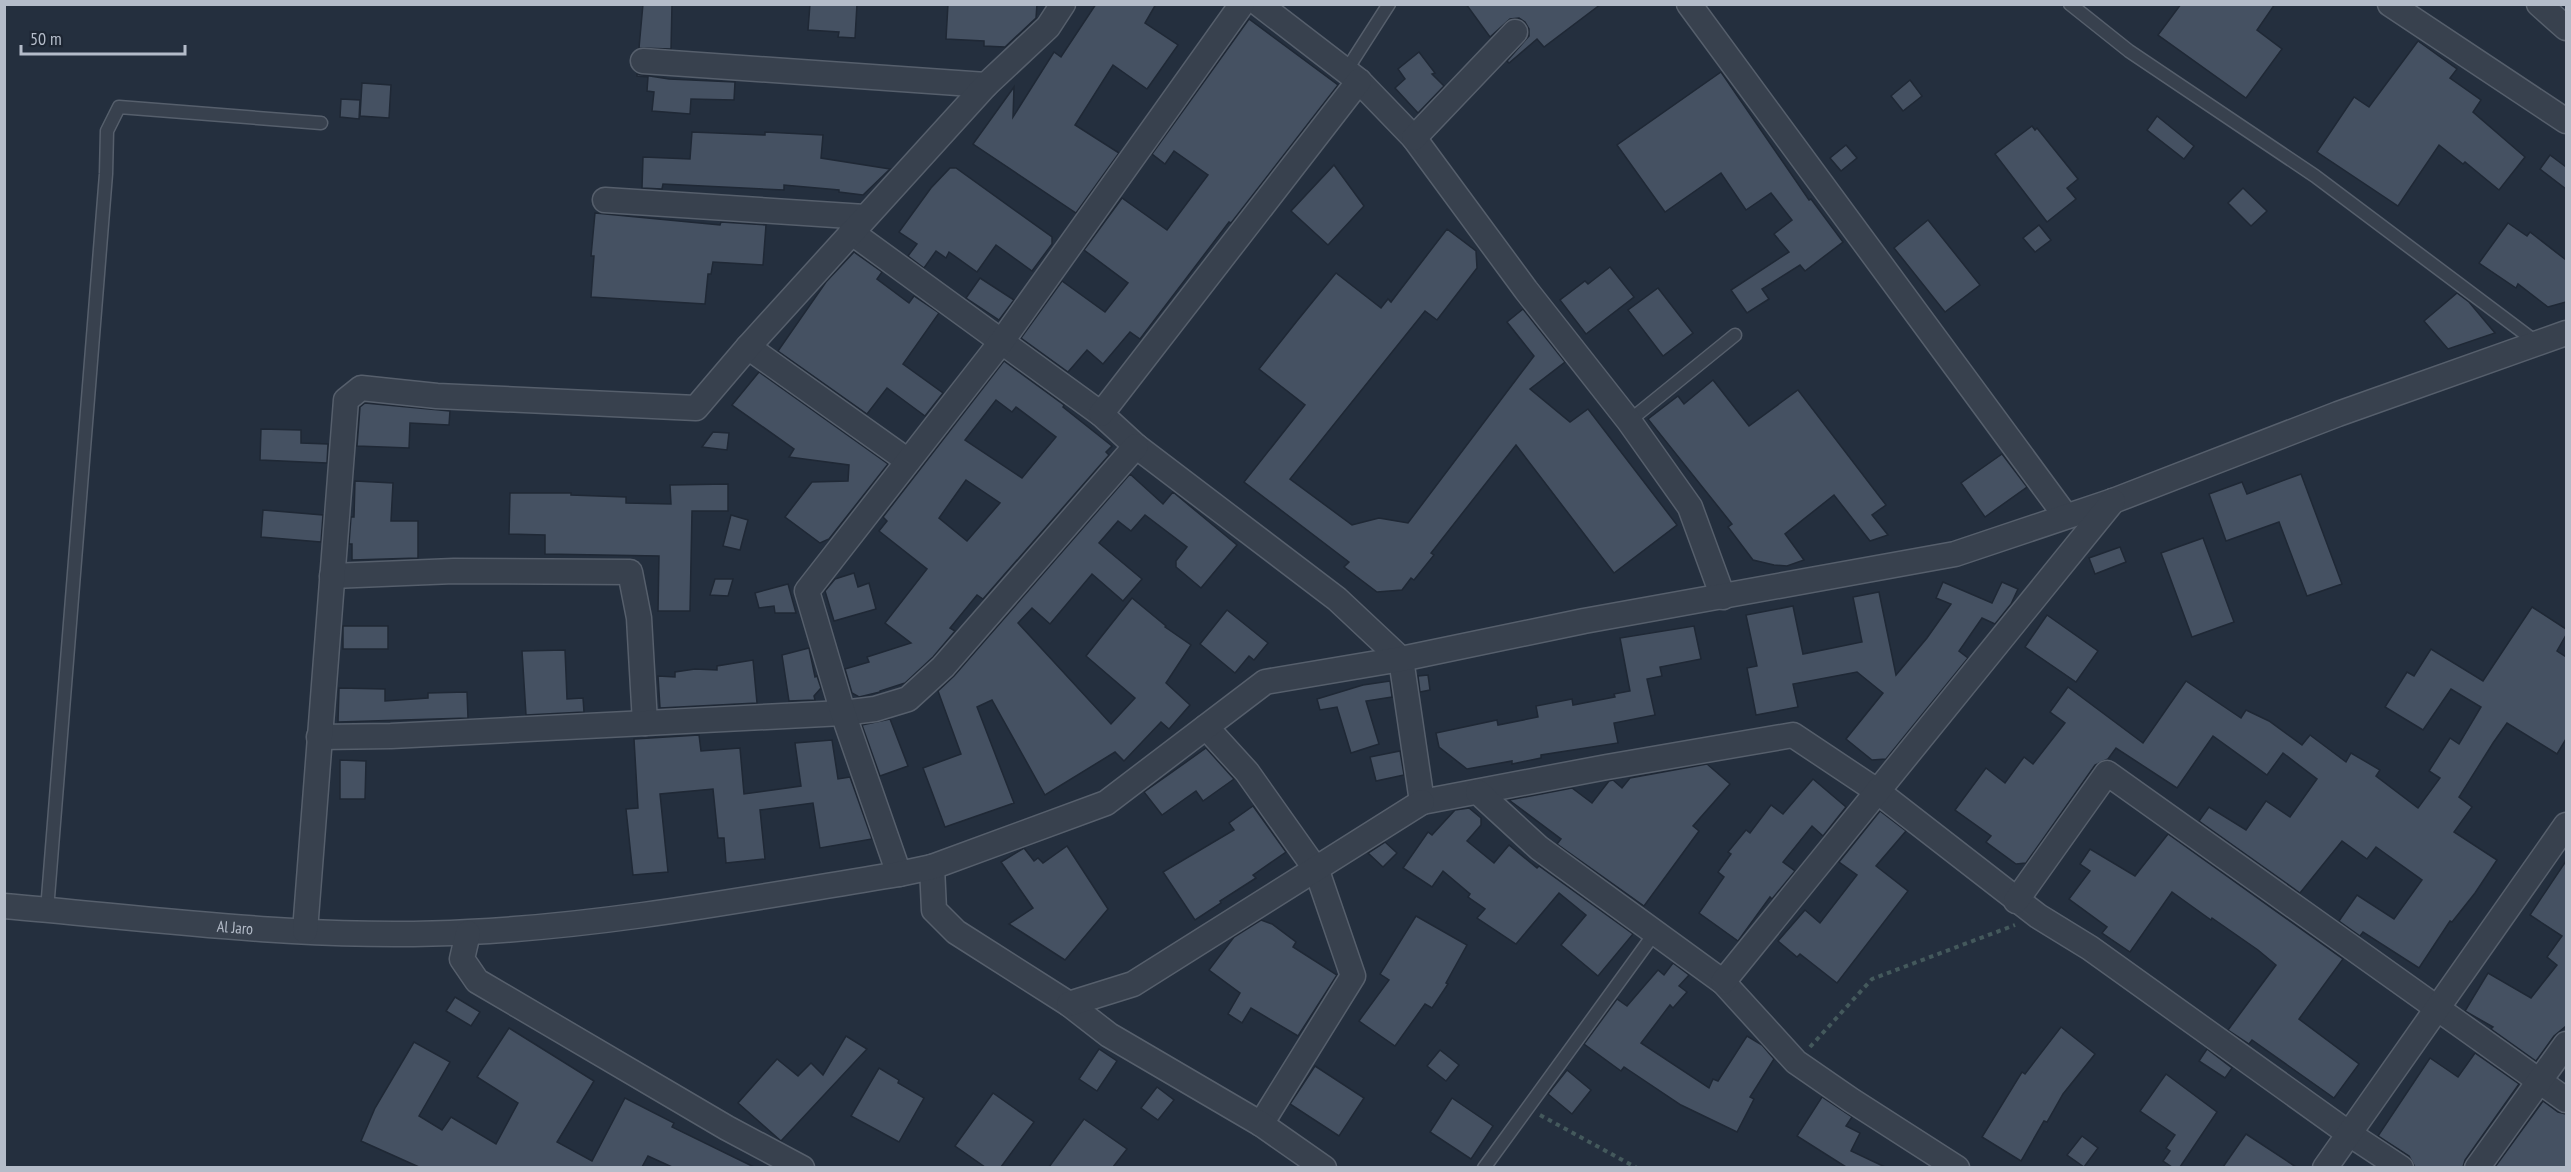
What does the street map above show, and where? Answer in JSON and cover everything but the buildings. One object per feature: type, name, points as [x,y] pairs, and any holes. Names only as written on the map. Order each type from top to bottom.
[{"type":"street","points":[[305,931],[346,400],[361,388],[437,396],[696,408],[748,347],[986,85],[1048,27],[1063,4]]},
{"type":"street","points":[[899,874],[843,713],[807,591],[1002,341],[1242,4]]},
{"type":"street","points":[[1258,4],[1353,76],[1414,138],[1526,290],[1629,421],[1690,507],[1723,597]]},
{"type":"street","points":[[1689,4],[2065,515]]},
{"type":"street","points":[[2390,4],[2566,121]]},
{"type":"street","points":[[2539,4],[2566,28]]},
{"type":"street","points":[[1414,138],[1515,32]]},
{"type":"street","points":[[643,61],[986,85]]},
{"type":"street","points":[[1101,414],[1353,76]]},
{"type":"street","points":[[605,200],[858,225],[1002,341],[1101,414],[1136,446],[1337,599],[1401,659],[1422,802]]},
{"type":"street","name":"Al Jaro","points":[[4,906],[305,931],[468,933],[599,922],[932,867],[1106,803],[1264,682],[1401,659],[1584,621],[1954,554],[2065,515],[2113,501],[2338,414],[2566,333]]},
{"type":"street","points":[[748,347],[908,461]]},
{"type":"street","points":[[319,737],[391,736],[843,713],[875,709],[909,699],[943,667],[1136,446]]},
{"type":"street","points":[[1723,982],[2113,501]]},
{"type":"street","points":[[332,576],[454,571],[630,572],[639,618],[645,723]]},
{"type":"street","points":[[1206,727],[1247,772],[1317,870],[1353,976],[1261,1124]]},
{"type":"street","points":[[1069,1004],[1133,984],[1422,802],[1793,735],[1877,791],[2016,901],[2090,948],[2348,1133],[2401,1167]]},
{"type":"street","points":[[2016,901],[2107,773],[2566,1100]]},
{"type":"street","points":[[1478,792],[1539,848],[1654,934],[1723,982],[1796,1062],[1957,1167]]},
{"type":"street","points":[[2325,1167],[2566,825]]},
{"type":"street","points":[[932,867],[934,910],[956,932],[1069,1004],[1109,1035],[1261,1124],[1324,1167]]},
{"type":"street","points":[[468,933],[462,959],[477,981],[727,1128],[802,1167]]},
{"type":"street","points":[[2477,1167],[2566,1044]]},
{"type":"lane","points":[[1353,76],[1389,4]]},
{"type":"lane","points":[[2070,4],[2129,51],[2314,176],[2536,342]]},
{"type":"lane","points":[[47,910],[106,174],[107,131],[119,107],[321,123]]},
{"type":"lane","points":[[1629,421],[1735,335]]},
{"type":"lane","points":[[1485,1167],[1654,934]]},
{"type":"path","points":[[1796,1062],[1872,979],[2038,916]]},
{"type":"path","points":[[1528,1108],[1637,1167]]}]
